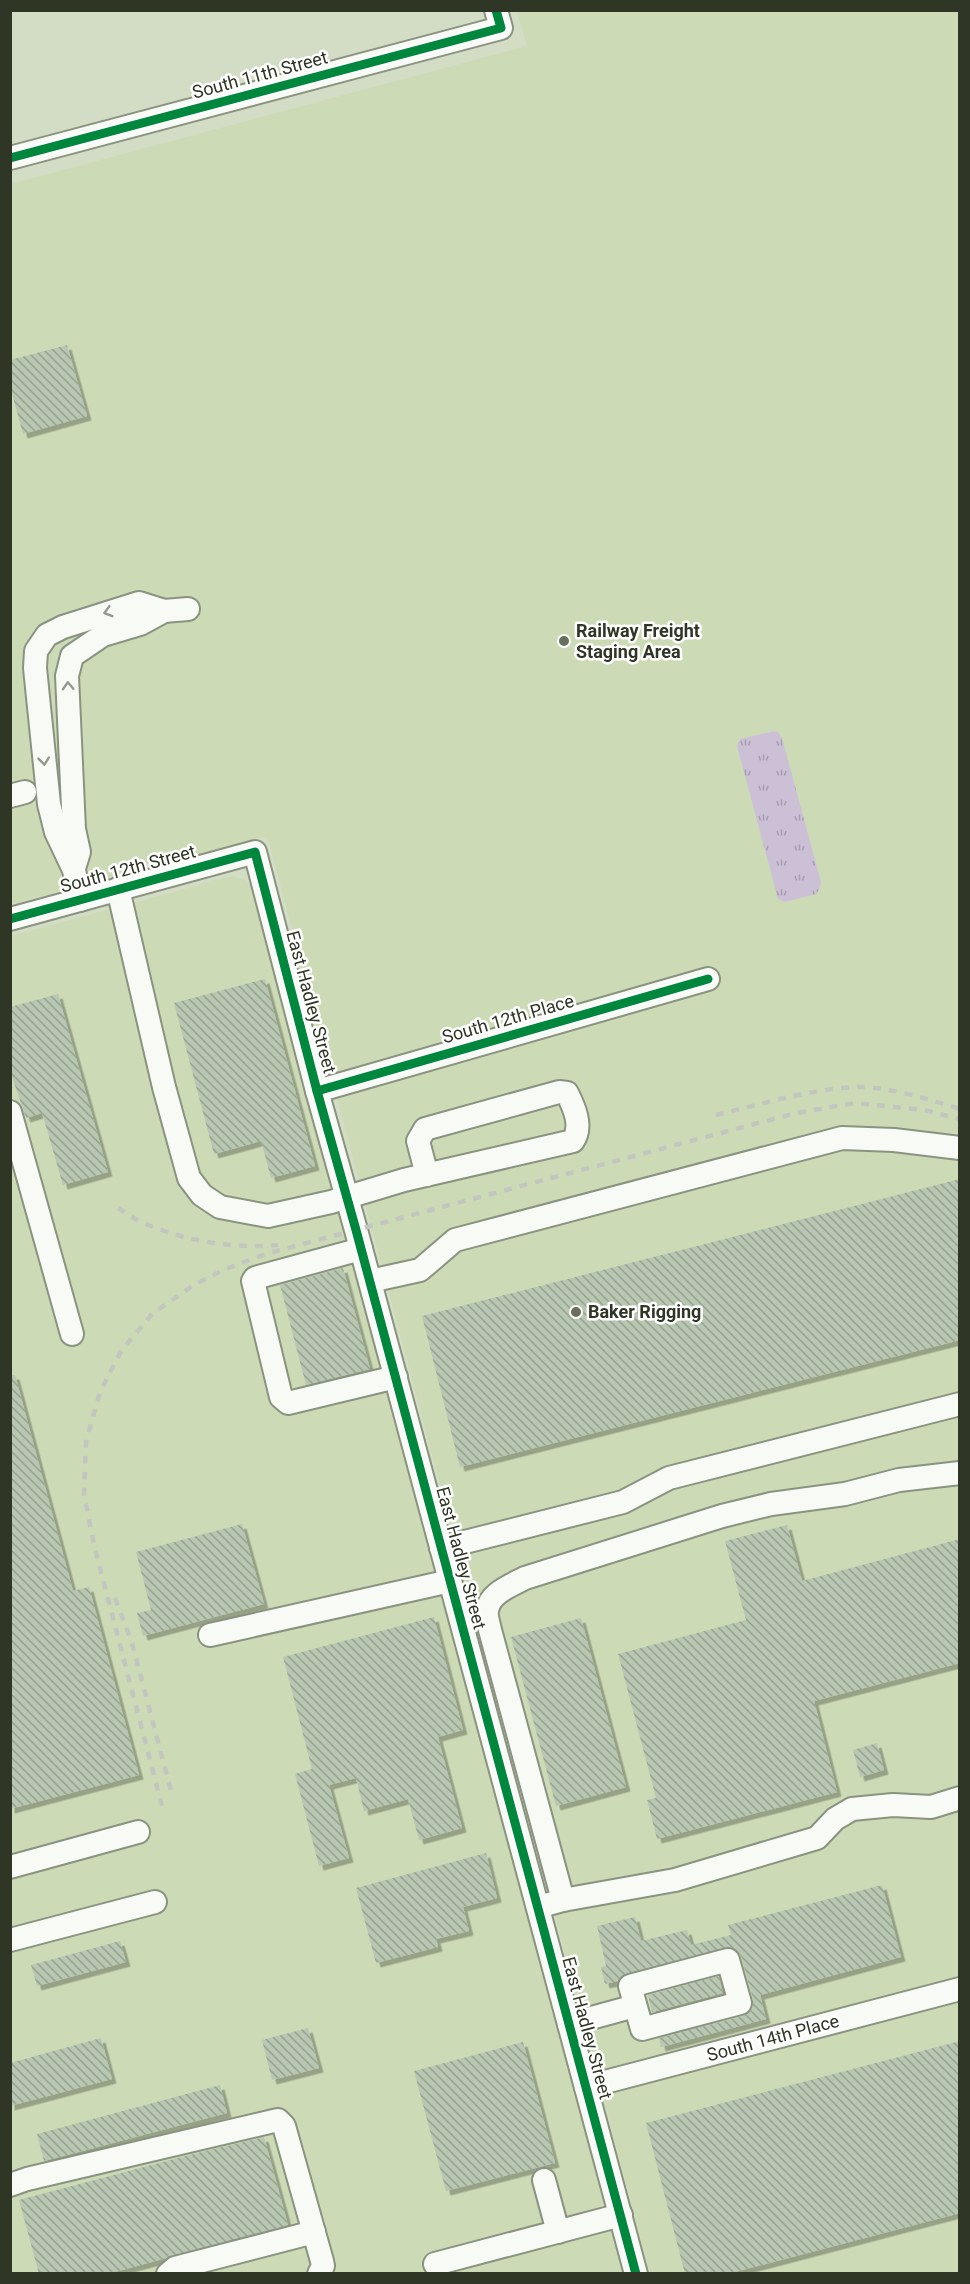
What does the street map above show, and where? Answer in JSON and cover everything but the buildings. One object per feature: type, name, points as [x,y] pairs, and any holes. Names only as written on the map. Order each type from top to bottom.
[{"type":"street","name":"South 11th Street","points":[[10,158],[501,28],[496,10]]},
{"type":"street","points":[[80,900],[74,870],[56,832],[49,804],[35,668],[36,651],[47,635],[94,616],[139,603],[164,611],[188,609]]},
{"type":"street","points":[[74,870],[79,852],[74,829],[67,676],[72,656],[103,635],[140,624],[164,611]]},
{"type":"street","name":"South 12th Street","points":[[10,919],[255,852]]},
{"type":"street","name":"East Hadley Street","points":[[255,852],[317,1091],[362,1249],[636,2274]]},
{"type":"street","points":[[118,889],[164,1087],[189,1178],[202,1195],[220,1206],[268,1215],[573,1141],[578,1134],[576,1111],[567,1093],[559,1092],[425,1129],[418,1141],[427,1175]]},
{"type":"street","name":"South 12th Place","points":[[317,1091],[708,979]]},
{"type":"street","points":[[10,1112],[72,1334]]},
{"type":"street","points":[[370,1281],[420,1270],[455,1240],[842,1138],[894,1140],[960,1148]]},
{"type":"street","points":[[362,1249],[255,1278],[253,1281],[281,1397],[288,1403],[396,1377]]},
{"type":"street","points":[[441,1548],[623,1502],[669,1478],[960,1404]]},
{"type":"street","points":[[563,1900],[490,1630],[487,1612],[489,1602],[502,1590],[525,1578],[722,1516],[771,1504],[845,1494],[899,1480],[960,1473]]},
{"type":"street","points":[[210,1635],[450,1581]]},
{"type":"street","points":[[538,1907],[563,1900],[675,1880],[817,1838],[835,1819],[852,1809],[893,1805],[931,1807],[960,1798]]},
{"type":"street","points":[[10,1867],[138,1832]]},
{"type":"street","points":[[10,1940],[155,1902]]},
{"type":"street","points":[[728,1960],[740,2003],[642,2029],[635,2006],[630,1986],[728,1960]]},
{"type":"street","name":"South 14th Place","points":[[586,2087],[960,1989]]},
{"type":"street","points":[[569,2024],[635,2006]]},
{"type":"street","points":[[10,2186],[36,2177],[278,2120],[284,2126],[314,2232],[323,2266],[319,2274]]},
{"type":"street","points":[[544,2180],[558,2232]]},
{"type":"street","points":[[435,2264],[621,2215]]},
{"type":"street","points":[[168,2274],[175,2268],[314,2232]]},
{"type":"shaded area","points":[[517,11],[959,11],[959,2273],[650,2273],[268,839],[263,837],[11,904],[11,184],[527,46]]},
{"type":"shaded area","points":[[232,876],[246,880],[254,890],[622,2273],[11,2274],[11,936]]},
{"type":"green space","points":[[773,731],[778,732],[782,738],[821,882],[816,894],[785,902],[778,899],[737,746],[740,739]]},
{"type":"railway","points":[[716,1115],[806,1093],[861,1087],[897,1092],[960,1109]]},
{"type":"railway","points":[[162,1806],[95,1549],[84,1495],[86,1442],[100,1392],[121,1351],[153,1313],[194,1285],[225,1269],[269,1253],[796,1113],[855,1103],[924,1110],[960,1119]]},
{"type":"railway","points":[[118,1208],[142,1223],[194,1239],[227,1245],[278,1245]]},
{"type":"railway","points":[[115,1598],[132,1643],[171,1791]]},
{"type":"cycle path","points":[[10,158],[501,28],[496,10]]},
{"type":"cycle path","points":[[10,919],[255,852],[317,1091],[636,2274]]},
{"type":"cycle path","points":[[317,1091],[708,979]]},
{"type":"place","name":"Railway Freight Staging Area","points":[[564,641]]},
{"type":"place","name":"Baker Rigging","points":[[576,1312]]}]
